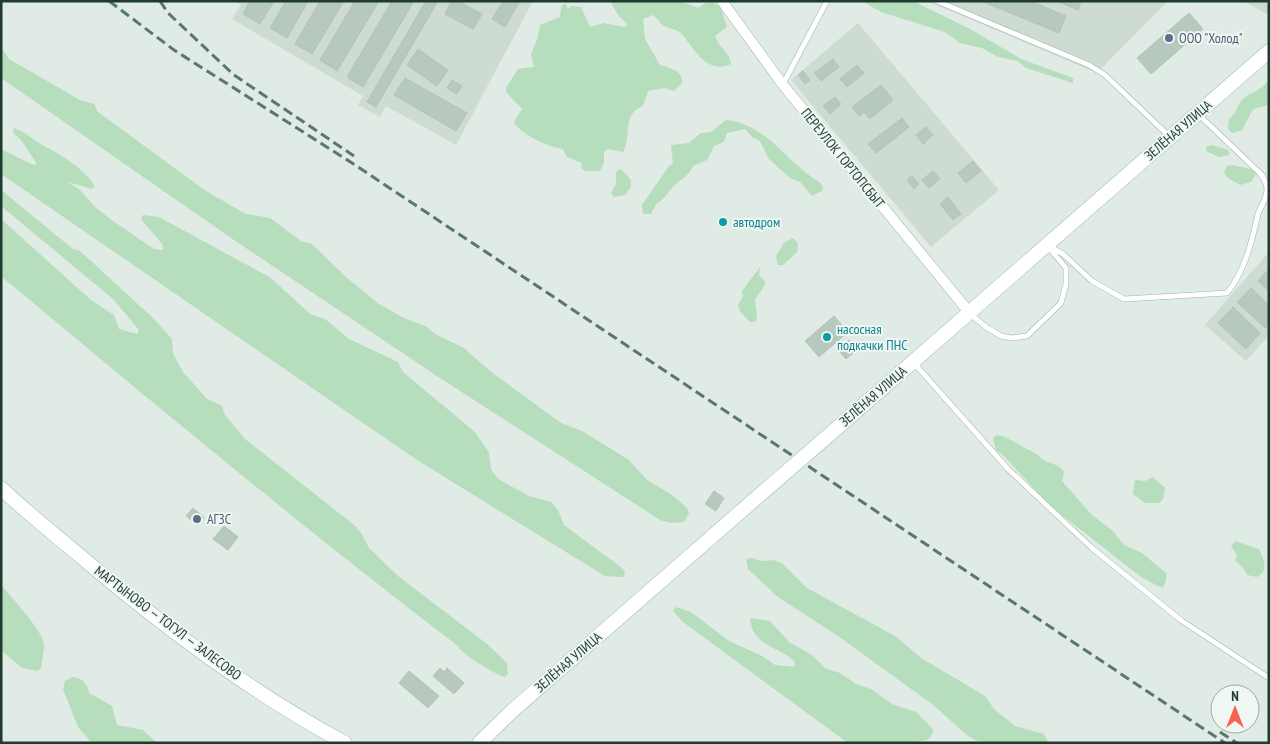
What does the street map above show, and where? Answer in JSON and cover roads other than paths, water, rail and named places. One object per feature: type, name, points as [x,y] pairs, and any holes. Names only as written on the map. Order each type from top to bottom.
[{"type":"street","name":"ПЕРЕУЛОК ГОРТОПСБЫТ","points":[[722,1],[783,85],[969,312]]},
{"type":"street","name":"ЗЕЛЁНАЯ УЛИЦА","points":[[479,743],[519,705],[1269,51]]},
{"type":"street","name":"МАРТЫНОВО — ТОГУЛ — ЗАЛЕСОВО","points":[[1,488],[113,584],[210,658],[339,741]]},
{"type":"lane","points":[[783,85],[827,1]]},
{"type":"lane","points":[[937,1],[1089,65],[1105,75],[1170,137]]},
{"type":"lane","points":[[1198,114],[1269,182]]},
{"type":"lane","points":[[1046,245],[1063,254],[1092,281],[1124,299],[1178,297],[1192,293],[1219,295],[1227,293],[1236,282],[1256,230],[1259,212],[1264,204],[1268,186],[1261,174]]},
{"type":"lane","points":[[969,312],[1001,336],[1011,338],[1027,336],[1061,303],[1066,284],[1066,268],[1046,245]]},
{"type":"lane","points":[[913,361],[1008,469],[1092,548],[1182,621],[1269,678]]},
{"type":"railway","points":[[109,1],[174,50],[352,163],[1225,743]]},
{"type":"railway","points":[[160,1],[168,13],[234,75],[354,156]]},
{"type":"railway","points":[[1223,734],[1237,743]]},
{"type":"place","name":"ООО \"Холод\"","points":[[1169,38]]},
{"type":"place","name":"автодром","points":[[723,222]]},
{"type":"place","name":"насосная подкачки ПНС","points":[[827,337]]},
{"type":"place","name":"АГЗС","points":[[197,519]]}]
